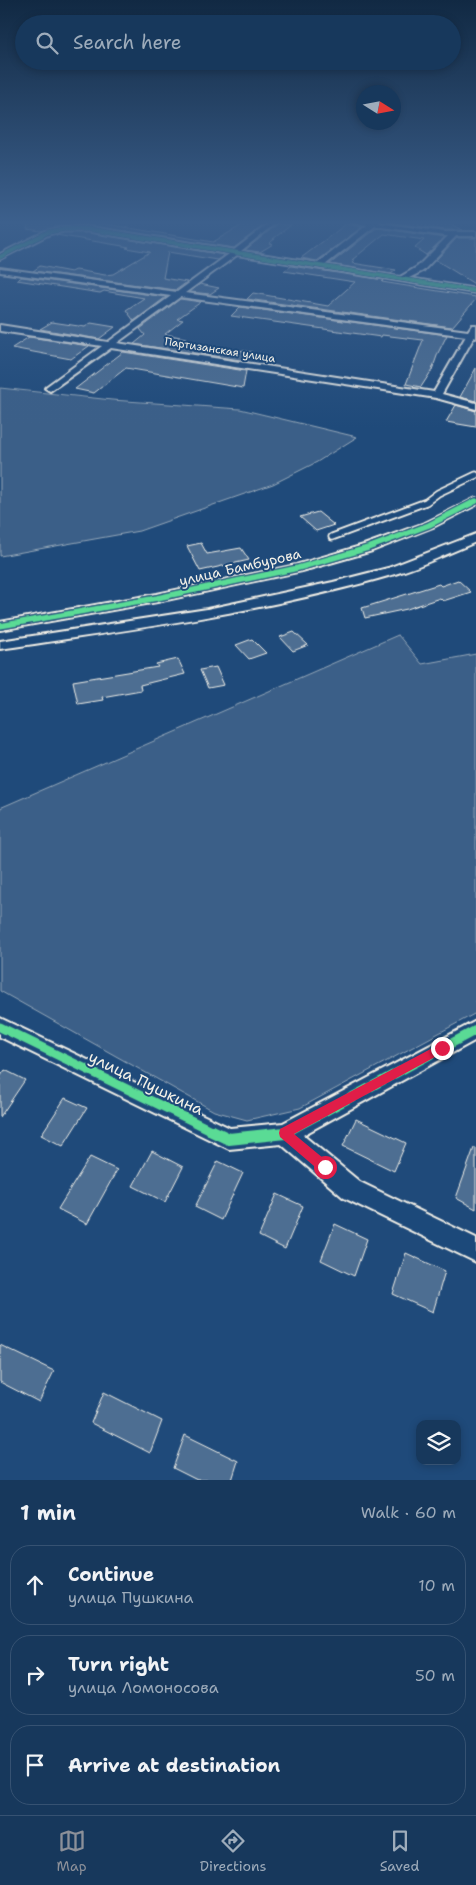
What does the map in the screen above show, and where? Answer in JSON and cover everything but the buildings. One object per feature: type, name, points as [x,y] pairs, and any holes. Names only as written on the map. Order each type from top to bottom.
[{"type":"street","points":[[150,290],[473,335]]},
{"type":"street","points":[[50,388],[185,290]]},
{"type":"street","points":[[437,396],[473,335],[476,326]]},
{"type":"street","name":"Партизанская улица","points":[[0,328],[437,396],[476,406]]},
{"type":"street","name":"улица Бамбурова","points":[[0,626],[157,598],[298,568],[368,548],[429,525],[476,501]]},
{"type":"street","points":[[0,645],[207,613],[333,586],[392,571],[476,538]]},
{"type":"street","name":"улица Пушкина","points":[[0,1027],[229,1139],[284,1133]]},
{"type":"street","points":[[476,1030],[284,1133],[352,1190],[476,1250]]},
{"type":"lane","points":[[332,537],[426,502],[438,493],[476,475]]},
{"type":"shaded area","points":[[0,388],[112,400],[240,409],[357,437],[317,462],[273,484],[139,531],[0,556]]},
{"type":"shaded area","points":[[398,635],[422,664],[476,654],[476,1013],[300,1108],[247,1120],[214,1111],[0,991],[0,808]]},
{"type":"cycle path","points":[[470,290],[476,291]]},
{"type":"cycle path","points":[[0,626],[157,598],[298,568],[368,548],[429,525],[476,501]]},
{"type":"cycle path","points":[[0,1027],[229,1139],[285,1133],[476,1030]]},
{"type":"route","points":[[325,1167],[284,1133],[442,1048]]}]
